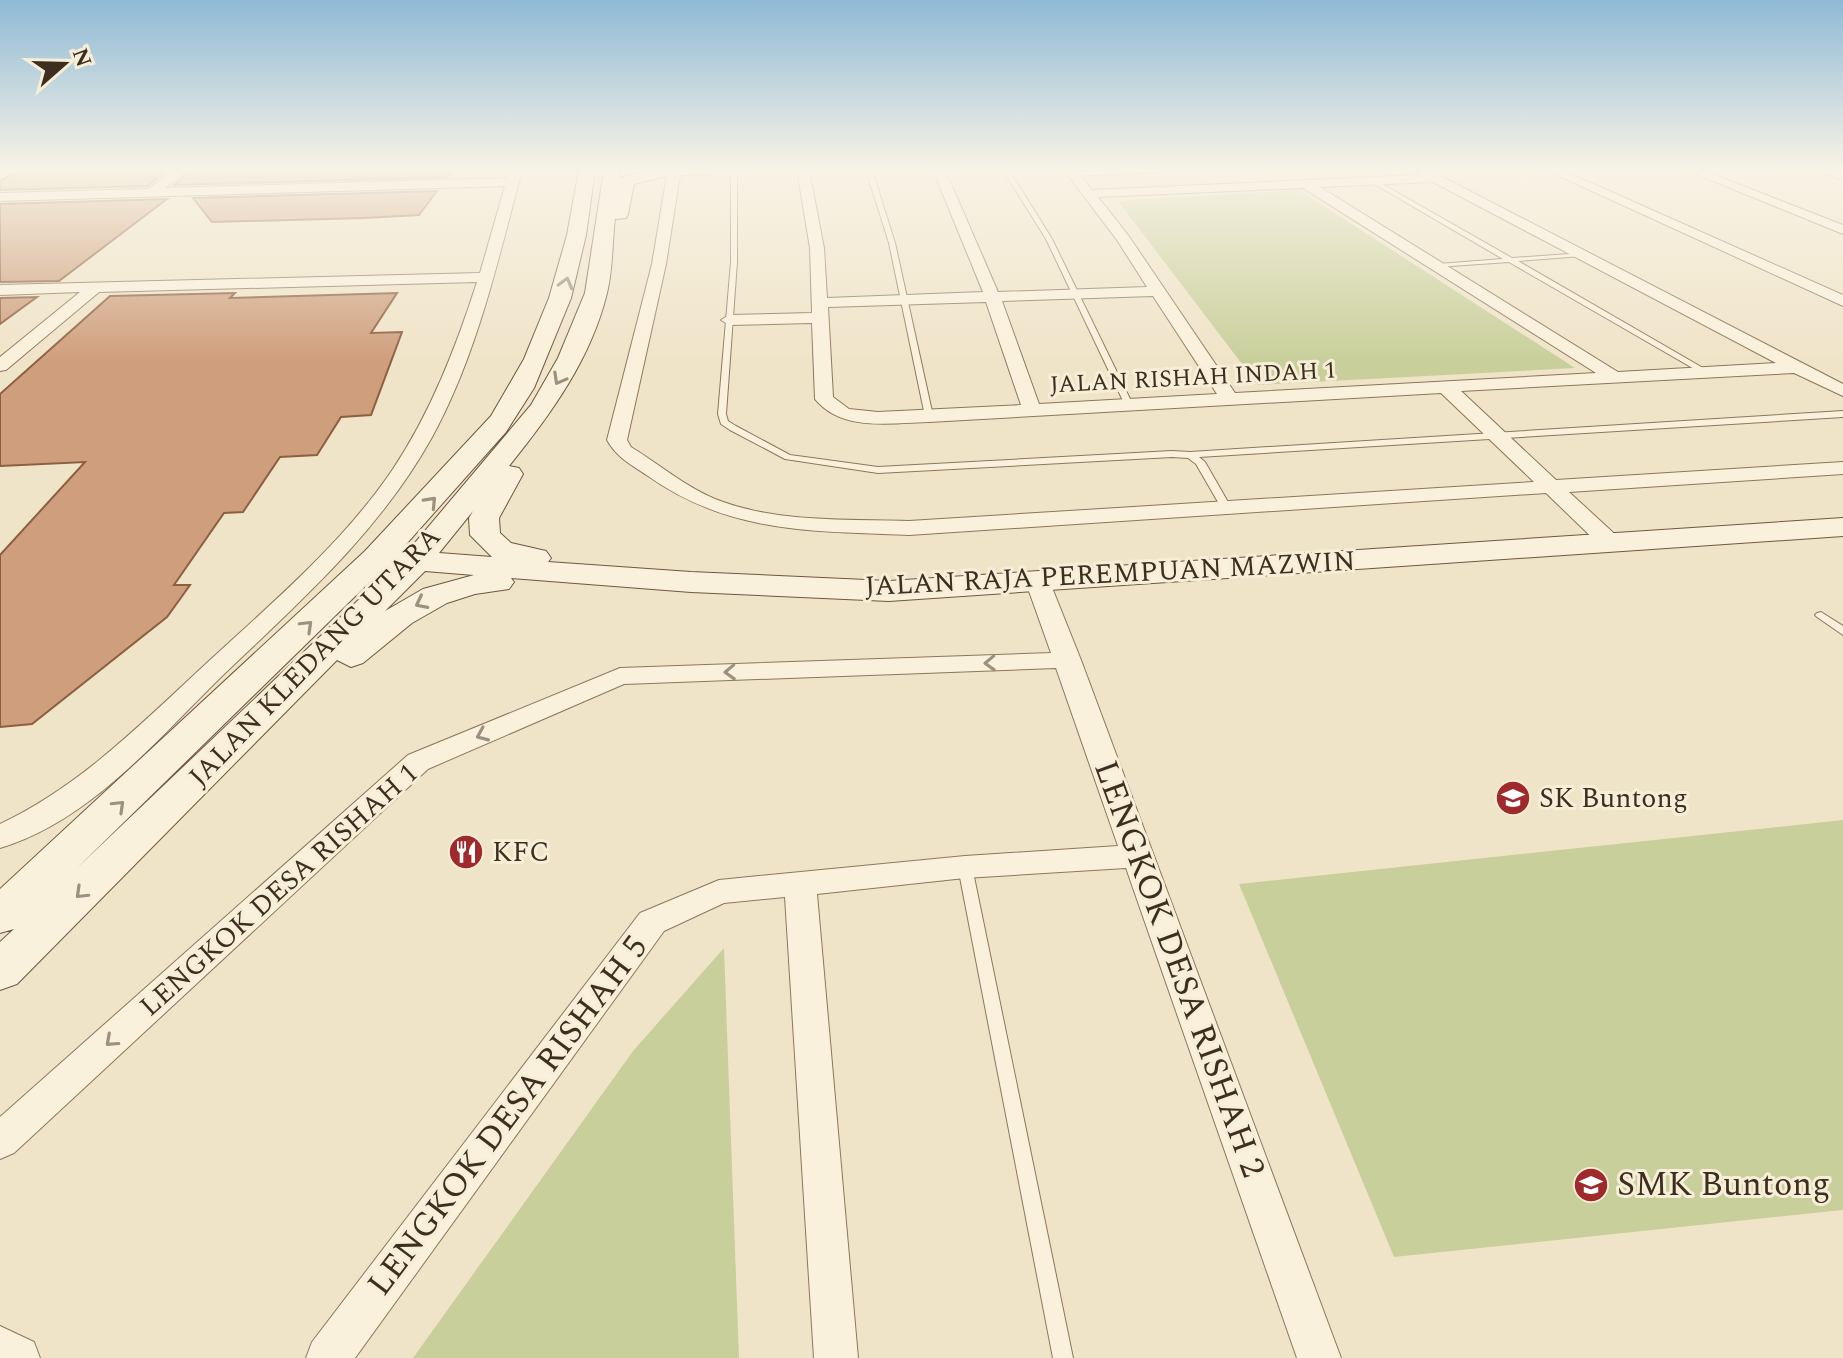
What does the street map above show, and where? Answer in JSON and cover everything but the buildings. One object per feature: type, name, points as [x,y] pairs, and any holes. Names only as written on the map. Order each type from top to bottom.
[{"type":"main road","name":"JALAN KLEDANG UTARA","points":[[0,916],[376,558],[431,502],[503,419],[549,335],[579,233]]},
{"type":"main road","name":"JALAN KLEDANG UTARA","points":[[0,971],[415,563],[542,408],[570,358],[596,293],[606,234]]},
{"type":"main road","points":[[542,408],[528,442],[484,518],[485,535],[500,550],[541,560],[691,582]]},
{"type":"main road","name":"JALAN RAJA PEREMPUAN MAZWIN","points":[[376,558],[691,582],[889,591],[1843,527]]},
{"type":"main road","points":[[118,858],[401,612],[438,594],[481,583],[691,582]]},
{"type":"street","points":[[0,837],[24,827],[83,789],[309,580],[380,501],[422,438],[449,379],[498,233]]},
{"type":"street","points":[[662,233],[659,264],[617,440],[623,451],[705,502],[740,514],[781,522],[909,528],[1227,509],[1552,484],[1843,468]]},
{"type":"street","name":"JALAN RISHAH INDAH 1","points":[[814,233],[824,399],[844,414],[878,418],[929,416],[1799,367]]},
{"type":"street","points":[[966,233],[992,295],[1032,410]]},
{"type":"street","points":[[1117,233],[1159,291],[1230,400]]},
{"type":"street","points":[[1385,233],[1614,377]]},
{"type":"street","points":[[1542,233],[1843,391]]},
{"type":"street","points":[[1693,233],[1843,301]]},
{"type":"street","points":[[0,290],[485,277]]},
{"type":"street","points":[[0,366],[96,287]]},
{"type":"street","points":[[729,320],[904,299],[1159,291]]},
{"type":"street","points":[[1448,389],[1611,543]]},
{"type":"street","name":"LENGKOK DESA RISHAH 2","points":[[1037,580],[1319,1358]]},
{"type":"street","name":"LENGKOK DESA RISHAH 1","points":[[0,1141],[418,762],[620,676],[1068,660]]},
{"type":"street","name":"LENGKOK DESA RISHAH 5","points":[[328,1358],[652,922],[719,892],[965,867],[1136,856]]},
{"type":"street","points":[[800,884],[836,1358]]},
{"type":"street","points":[[0,1348],[18,1358]]},
{"type":"lane","points":[[734,233],[722,414],[724,422],[788,457],[826,465],[900,470],[1843,414]]},
{"type":"lane","points":[[889,233],[929,416]]},
{"type":"lane","points":[[1045,233],[1129,405]]},
{"type":"lane","points":[[1464,233],[1706,372]]},
{"type":"lane","points":[[1438,266],[1582,254]]},
{"type":"lane","points":[[1190,455],[1200,462],[1227,509]]},
{"type":"lane","points":[[1821,615],[1843,632]]},
{"type":"lane","points":[[965,867],[1063,1358]]},
{"type":"green space","points":[[1143,233],[1366,233],[1575,368],[1258,385]]},
{"type":"green space","points":[[1843,820],[1843,1210],[1394,1257],[1239,884]]},
{"type":"green space","points":[[724,948],[739,1358],[413,1358],[633,1051]]},
{"type":"place","name":"SK Buntong","points":[[1513,798]]},
{"type":"place","name":"KFC","points":[[466,852]]},
{"type":"place","name":"SMK Buntong","points":[[1591,1185]]}]
